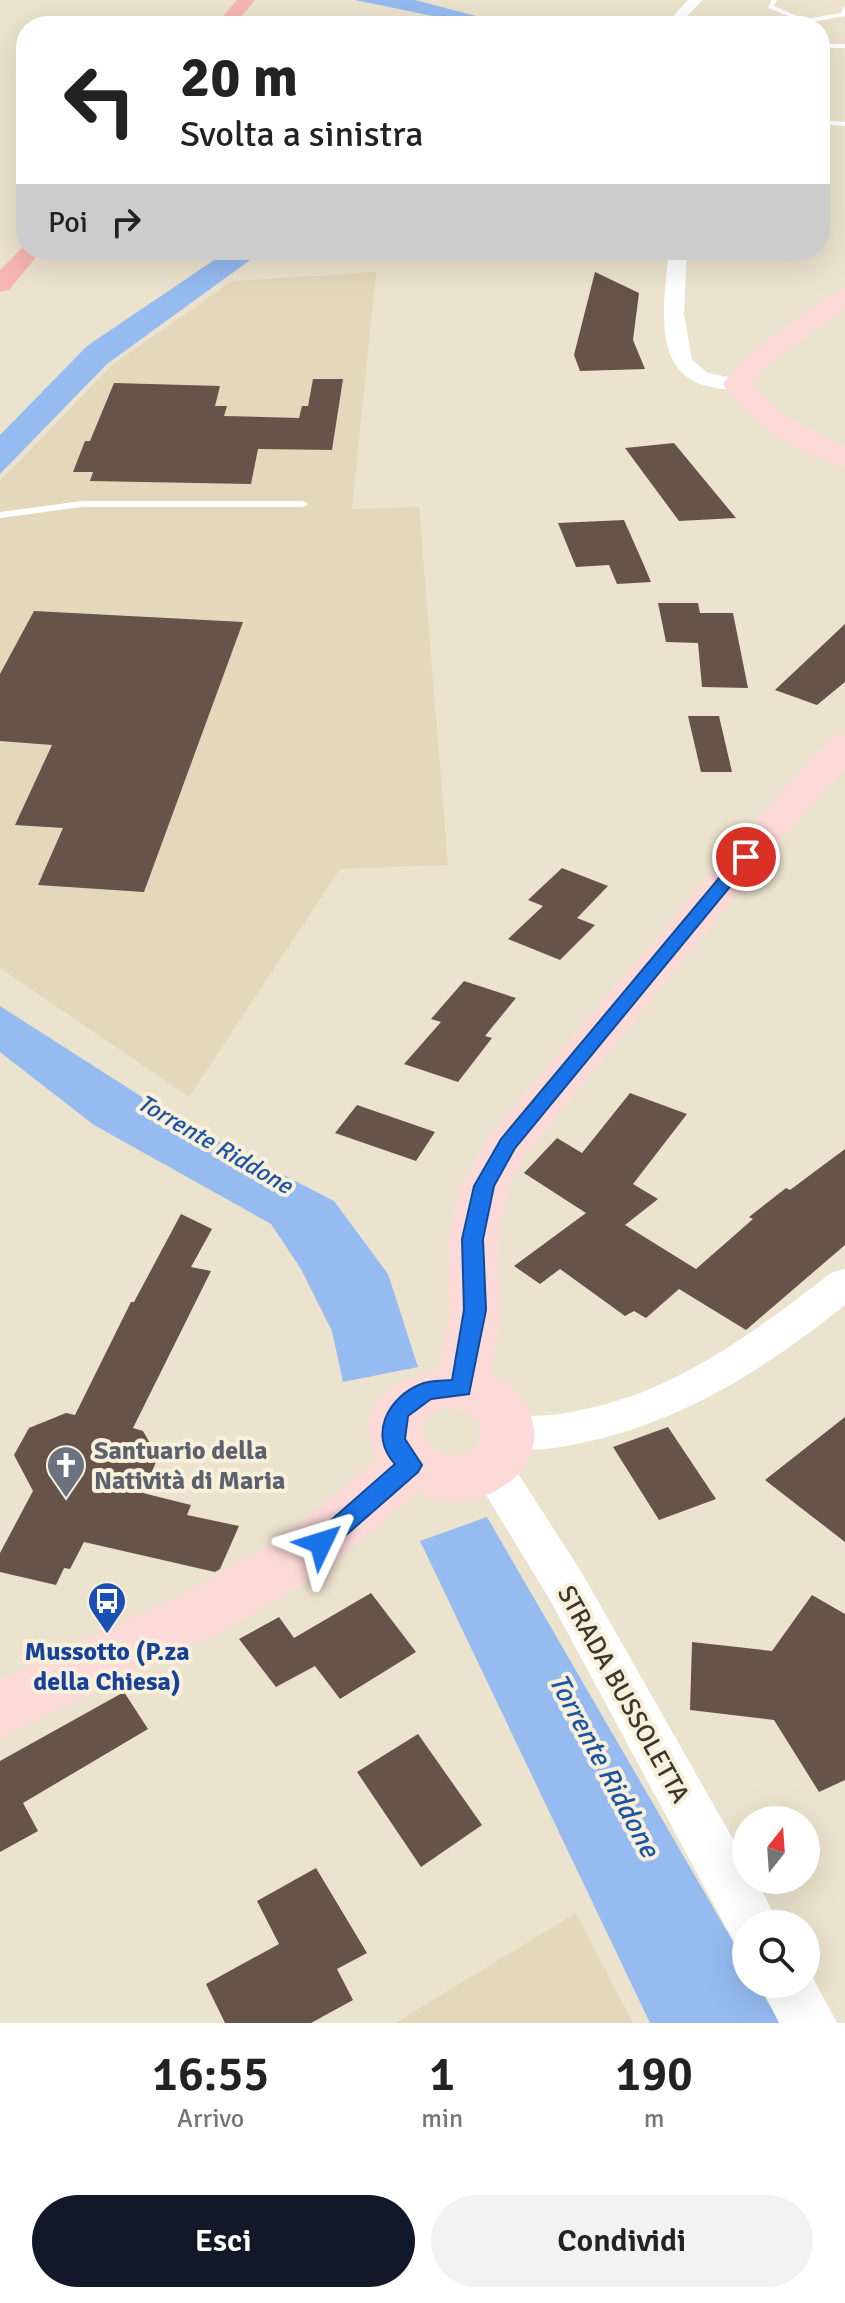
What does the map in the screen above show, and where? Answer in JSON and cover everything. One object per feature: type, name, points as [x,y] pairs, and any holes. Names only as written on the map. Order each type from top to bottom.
[{"type":"main road","points":[[232,16],[246,0]]},
{"type":"main road","points":[[0,285],[21,260]]},
{"type":"main road","points":[[845,297],[755,362],[737,384],[747,401],[776,425],[845,458]]},
{"type":"main road","points":[[462,1388],[475,1310],[473,1239],[484,1186],[508,1144],[756,845],[845,745]]},
{"type":"main road","points":[[462,1388],[480,1393],[496,1403],[506,1417],[500,1450],[476,1475],[442,1478],[425,1474],[410,1465],[399,1453],[393,1439],[394,1424],[400,1410],[426,1391],[462,1388]]},
{"type":"main road","points":[[0,1710],[198,1615],[302,1556],[410,1465]]},
{"type":"street","points":[[681,16],[696,0]]},
{"type":"street","points":[[678,260],[676,347],[687,369],[704,379],[737,384]]},
{"type":"street","points":[[500,1450],[654,1405],[731,1369],[845,1283]]},
{"type":"street","name":"STRADA BUSSOLETTA","points":[[500,1450],[584,1618],[690,1816],[745,1910]]},
{"type":"street","points":[[795,1998],[810,2023]]},
{"type":"lane","points":[[774,0],[770,7],[794,16]]},
{"type":"lane","points":[[830,17],[844,14],[845,7]]},
{"type":"lane","points":[[0,515],[82,504],[303,504]]},
{"type":"shaded area","points":[[376,272],[352,509],[419,507],[448,865],[340,869],[189,1097],[0,968],[0,481],[112,365],[232,281]]},
{"type":"shaded area","points":[[576,1913],[633,2023],[395,2023]]},
{"type":"water","points":[[355,0],[415,0],[476,16],[433,16]]},
{"type":"water","points":[[214,260],[250,260],[107,364],[0,474],[0,435],[87,346]]},
{"type":"water","name":"Torrente Riddone","points":[[0,1006],[178,1120],[334,1201],[388,1274],[418,1367],[343,1382],[332,1331],[301,1269],[271,1224],[94,1125],[0,1052]]},
{"type":"water","name":"Torrente Riddone","points":[[487,1517],[732,1940],[732,1998],[765,1998],[780,2023],[650,2023],[420,1541]]},
{"type":"building","points":[[595,272],[639,293],[633,340],[645,369],[580,371],[574,355]]},
{"type":"building","points":[[313,379],[343,379],[332,450],[258,449],[251,484],[90,481],[93,472],[73,472],[85,441],[90,441],[114,383],[220,386],[215,406],[227,406],[224,416],[299,418],[302,406],[308,406]]},
{"type":"building","points":[[674,443],[736,518],[679,521],[625,448]]},
{"type":"building","points":[[624,520],[651,582],[617,584],[609,565],[576,567],[558,523]]},
{"type":"building","points":[[658,603],[698,603],[700,613],[733,613],[748,688],[702,687],[698,643],[666,642]]},
{"type":"building","points":[[34,611],[243,622],[144,892],[38,885],[63,828],[15,825],[52,745],[0,741],[0,674]]},
{"type":"building","points":[[845,624],[845,682],[817,705],[775,690]]},
{"type":"building","points":[[688,716],[719,716],[732,772],[701,772]]},
{"type":"building","points":[[562,868],[608,886],[577,918],[595,925],[560,960],[508,939],[543,906],[528,900]]},
{"type":"building","points":[[464,981],[516,998],[485,1036],[492,1038],[458,1082],[404,1064],[441,1022],[431,1019]]},
{"type":"building","points":[[630,1093],[687,1114],[633,1184],[658,1199],[625,1225],[696,1269],[753,1219],[749,1217],[845,1149],[845,1245],[746,1330],[679,1289],[646,1318],[634,1311],[625,1316],[560,1269],[540,1284],[514,1266],[586,1213],[524,1173],[557,1138],[582,1153]]},
{"type":"building","points":[[357,1105],[435,1132],[416,1161],[335,1133]]},
{"type":"building","points":[[181,1214],[212,1229],[191,1267],[211,1271],[133,1428],[143,1431],[158,1457],[143,1493],[191,1505],[187,1515],[239,1526],[220,1569],[215,1572],[84,1542],[70,1569],[64,1568],[56,1585],[0,1572],[0,1553],[33,1491],[14,1455],[29,1428],[66,1413],[75,1415],[131,1302],[134,1302]]},
{"type":"building","points":[[845,1417],[845,1542],[765,1480]]},
{"type":"building","points":[[668,1427],[716,1499],[659,1520],[613,1447]]},
{"type":"building","points":[[371,1593],[416,1652],[340,1699],[315,1666],[276,1687],[239,1639],[279,1617],[294,1638]]},
{"type":"building","points":[[812,1595],[845,1614],[845,1780],[819,1792],[774,1720],[690,1710],[692,1642],[772,1651]]},
{"type":"building","points":[[124,1692],[148,1729],[23,1803],[38,1831],[0,1852],[0,1761]]},
{"type":"building","points":[[418,1734],[482,1825],[421,1867],[357,1772]]},
{"type":"building","points":[[316,1868],[367,1953],[337,1969],[353,2000],[311,2023],[225,2023],[206,1984],[279,1944],[257,1901]]},
{"type":"place","name":"Santuario della Natività di Maria","points":[[66,1499]]},
{"type":"place","name":"Mussotto (P.za della Chiesa)","points":[[107,1635]]},
{"type":"route","points":[[321,1543],[410,1465],[399,1453],[393,1439],[394,1424],[400,1410],[426,1391],[443,1387],[462,1388],[475,1310],[473,1239],[484,1186],[508,1144],[746,857]]}]
